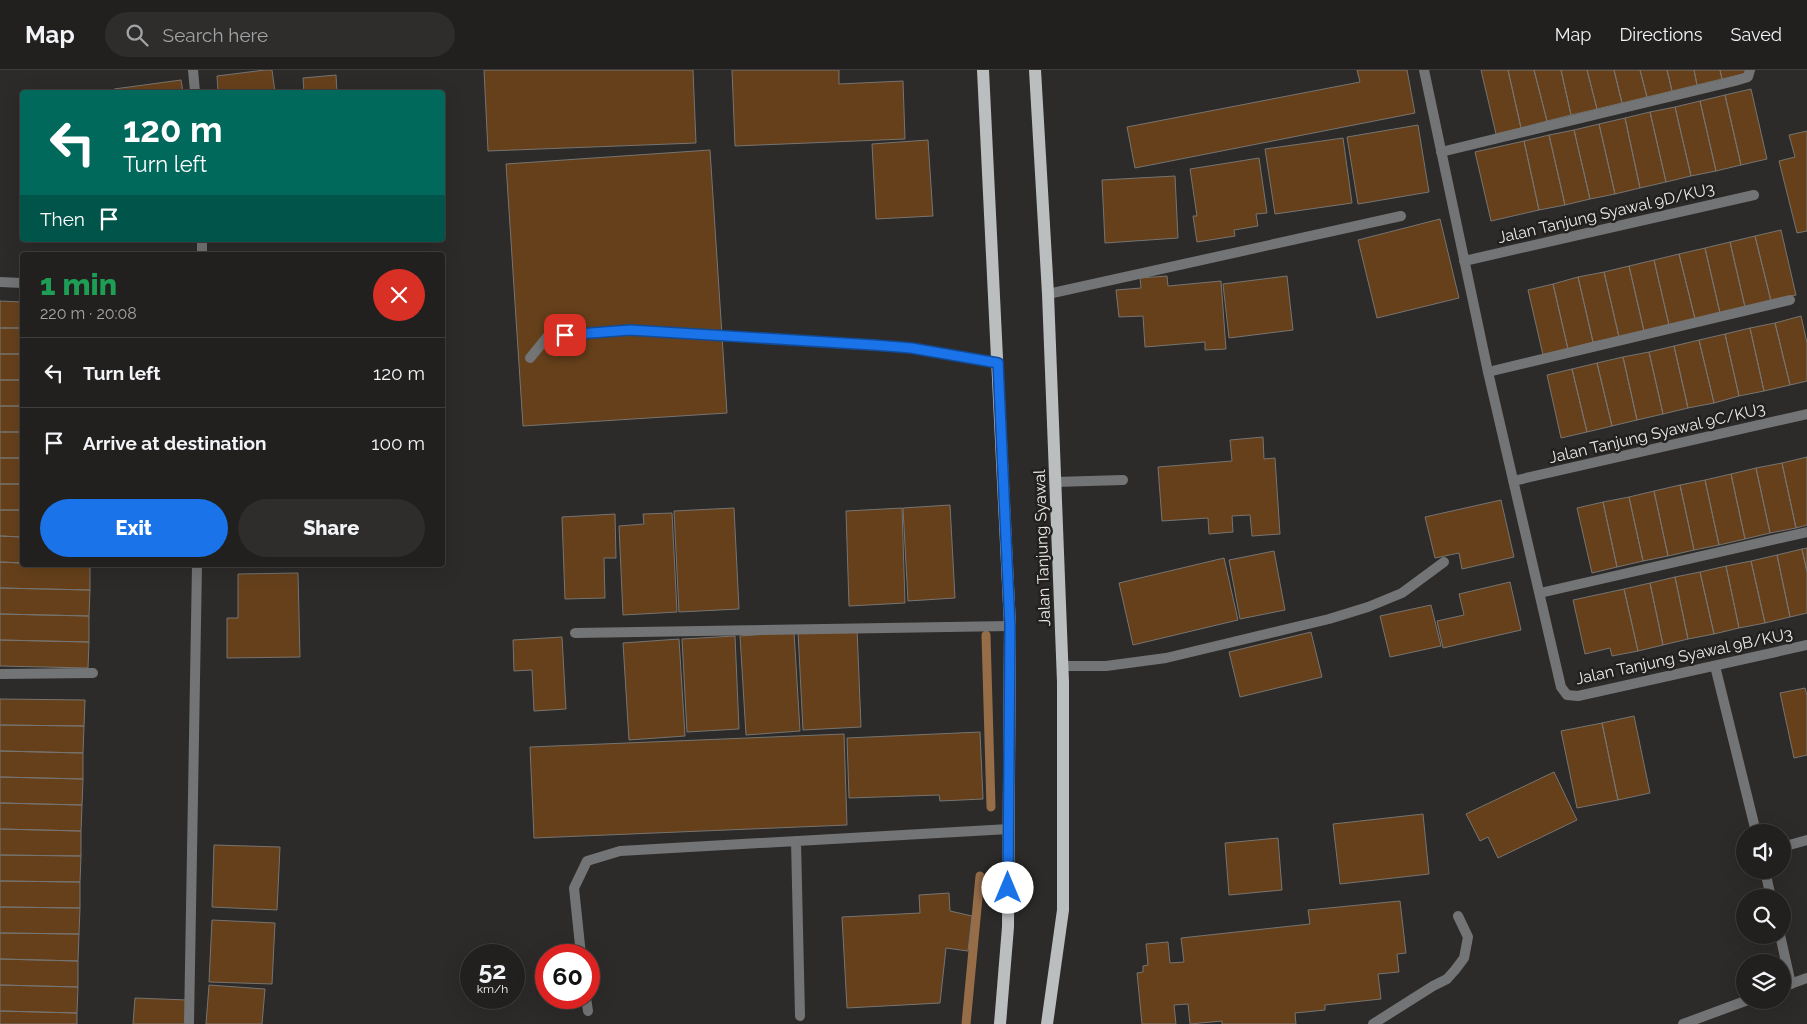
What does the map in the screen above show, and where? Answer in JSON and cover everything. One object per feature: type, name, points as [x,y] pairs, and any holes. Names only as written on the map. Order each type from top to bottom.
[{"type":"main road","points":[[983,70],[1010,626],[1008,927],[1000,1024]]},
{"type":"main road","name":"Jalan Tanjung Syawal","points":[[1035,70],[1048,294],[1063,666],[1063,910],[1047,1024]]},
{"type":"street","points":[[193,70],[195,90]]},
{"type":"street","points":[[1424,70],[1488,372],[1540,593],[1807,532]]},
{"type":"street","points":[[1441,152],[1735,81],[1748,77],[1750,70]]},
{"type":"street","name":"Jalan Tanjung Syawal 9D/KU3","points":[[1464,261],[1754,195]]},
{"type":"street","points":[[1048,294],[1401,216]]},
{"type":"street","points":[[0,282],[20,283]]},
{"type":"street","points":[[1488,372],[1790,300]]},
{"type":"street","points":[[530,358],[548,336],[630,330],[911,348],[998,363]]},
{"type":"street","name":"Jalan Tanjung Syawal 9C/KU3","points":[[1513,481],[1807,414]]},
{"type":"street","points":[[1055,482],[1123,480]]},
{"type":"street","points":[[1063,666],[1106,666],[1166,658],[1329,618],[1368,607],[1402,593],[1444,562]]},
{"type":"street","points":[[189,1024],[197,567]]},
{"type":"street","name":"Jalan Tanjung Syawal 9B/KU3","points":[[1540,593],[1561,687],[1567,695],[1578,696],[1807,646]]},
{"type":"street","points":[[575,634],[1010,626]]},
{"type":"street","points":[[1715,666],[1754,824]]},
{"type":"street","points":[[0,674],[92,673]]},
{"type":"street","points":[[580,944],[574,888],[587,861],[620,851],[1009,829]]},
{"type":"street","points":[[1791,844],[1807,840]]},
{"type":"street","points":[[796,841],[800,1016]]},
{"type":"street","points":[[1373,1024],[1447,979],[1455,970],[1464,958],[1468,937],[1458,916]]},
{"type":"street","points":[[1791,984],[1807,978]]},
{"type":"street","points":[[1683,1024],[1736,1004]]},
{"type":"building","points":[[272,70],[275,90],[218,90],[217,76]]},
{"type":"building","points":[[484,70],[693,70],[696,143],[488,151]]},
{"type":"building","points":[[732,70],[839,70],[839,84],[903,81],[905,139],[735,146]]},
{"type":"building","points":[[1357,70],[1407,70],[1415,113],[1135,168],[1127,127],[1360,82]]},
{"type":"building","points":[[1481,70],[1508,70],[1521,128],[1496,134]]},
{"type":"building","points":[[1508,70],[1534,70],[1547,121],[1521,128]]},
{"type":"building","points":[[1534,70],[1561,70],[1571,115],[1547,121]]},
{"type":"building","points":[[1561,70],[1587,70],[1597,109],[1571,115]]},
{"type":"building","points":[[1587,70],[1614,70],[1622,103],[1597,109]]},
{"type":"building","points":[[1614,70],[1640,70],[1647,97],[1622,103]]},
{"type":"building","points":[[1640,70],[1667,70],[1672,91],[1647,97]]},
{"type":"building","points":[[1667,70],[1694,70],[1697,85],[1672,91]]},
{"type":"building","points":[[1694,70],[1720,70],[1722,79],[1697,85]]},
{"type":"building","points":[[1720,70],[1747,70],[1747,73],[1722,79]]},
{"type":"building","points":[[336,75],[337,90],[304,90],[303,78]]},
{"type":"building","points":[[181,80],[183,90],[114,90]]},
{"type":"building","points":[[1751,89],[1767,159],[1741,165],[1725,95]]},
{"type":"building","points":[[1725,95],[1741,165],[1716,171],[1700,101]]},
{"type":"building","points":[[1700,101],[1716,171],[1691,176],[1675,107]]},
{"type":"building","points":[[1675,107],[1691,176],[1666,182],[1650,112]]},
{"type":"building","points":[[1650,112],[1666,182],[1640,188],[1625,118]]},
{"type":"building","points":[[1625,118],[1640,188],[1615,194],[1599,124]]},
{"type":"building","points":[[1599,124],[1615,194],[1590,199],[1574,130]]},
{"type":"building","points":[[1418,125],[1429,192],[1358,204],[1347,137]]},
{"type":"building","points":[[1574,130],[1590,199],[1565,205],[1549,135]]},
{"type":"building","points":[[1807,131],[1807,231],[1797,233],[1779,161],[1795,157],[1789,135]]},
{"type":"building","points":[[1549,135],[1565,205],[1539,210],[1524,141]]},
{"type":"building","points":[[1343,138],[1352,203],[1275,214],[1265,149]]},
{"type":"building","points":[[928,140],[933,216],[876,219],[872,144]]},
{"type":"building","points":[[1524,141],[1539,210],[1491,221],[1475,152]]},
{"type":"building","points":[[710,150],[727,413],[523,426],[506,164]]},
{"type":"building","points":[[1259,158],[1267,213],[1256,214],[1258,226],[1234,230],[1235,236],[1197,242],[1193,216],[1197,216],[1190,169]]},
{"type":"building","points":[[1175,176],[1178,238],[1105,243],[1102,180]]},
{"type":"building","points":[[1440,219],[1459,298],[1377,318],[1358,240]]},
{"type":"building","points":[[1781,230],[1796,295],[1771,301],[1755,236]]},
{"type":"building","points":[[1755,236],[1771,301],[1745,307],[1730,242]]},
{"type":"building","points":[[1730,242],[1745,307],[1720,313],[1705,248]]},
{"type":"building","points":[[1705,248],[1720,313],[1695,319],[1679,254]]},
{"type":"building","points":[[1679,254],[1695,319],[1669,325],[1654,260]]},
{"type":"building","points":[[1654,260],[1669,325],[1644,331],[1629,266]]},
{"type":"building","points":[[1629,266],[1644,331],[1619,337],[1604,272]]},
{"type":"building","points":[[1604,272],[1619,337],[1593,342],[1578,277]]},
{"type":"building","points":[[1167,276],[1168,286],[1221,281],[1226,349],[1205,350],[1205,342],[1145,347],[1143,316],[1119,317],[1116,290],[1141,288],[1140,278]]},
{"type":"building","points":[[1287,276],[1293,330],[1229,338],[1223,284]]},
{"type":"building","points":[[1578,277],[1593,342],[1568,349],[1553,284]]},
{"type":"building","points":[[1553,284],[1568,349],[1543,355],[1528,290]]},
{"type":"building","points":[[0,301],[20,302],[20,328],[0,328]]},
{"type":"building","points":[[1801,316],[1807,343],[1807,381],[1790,385],[1775,323]]},
{"type":"building","points":[[1775,323],[1790,385],[1764,391],[1750,328]]},
{"type":"building","points":[[0,328],[20,328],[20,354],[0,354]]},
{"type":"building","points":[[1750,328],[1764,391],[1739,396],[1725,334]]},
{"type":"building","points":[[1725,334],[1739,396],[1714,403],[1699,340]]},
{"type":"building","points":[[1699,340],[1714,403],[1688,408],[1674,346]]},
{"type":"building","points":[[1674,346],[1688,408],[1663,414],[1649,352]]},
{"type":"building","points":[[1649,352],[1663,414],[1637,420],[1623,357]]},
{"type":"building","points":[[0,354],[20,354],[20,380],[0,380]]},
{"type":"building","points":[[1623,357],[1637,420],[1612,426],[1597,363]]},
{"type":"building","points":[[1597,363],[1612,426],[1587,432],[1572,369]]},
{"type":"building","points":[[1572,369],[1587,432],[1561,438],[1547,375]]},
{"type":"building","points":[[0,380],[20,380],[20,406],[0,406]]},
{"type":"building","points":[[0,406],[20,406],[20,432],[0,432]]},
{"type":"building","points":[[0,432],[20,432],[20,458],[0,458]]},
{"type":"building","points":[[1263,437],[1264,459],[1275,458],[1280,534],[1252,536],[1250,515],[1232,516],[1233,532],[1209,534],[1208,518],[1162,521],[1158,467],[1232,461],[1230,440]]},
{"type":"building","points":[[1807,457],[1807,525],[1796,528],[1782,463]]},
{"type":"building","points":[[0,458],[20,458],[20,484],[0,484]]},
{"type":"building","points":[[1782,463],[1796,528],[1770,533],[1756,468]]},
{"type":"building","points":[[1756,468],[1770,533],[1745,539],[1731,474]]},
{"type":"building","points":[[1731,474],[1745,539],[1719,545],[1705,480]]},
{"type":"building","points":[[1705,480],[1719,545],[1694,550],[1680,485]]},
{"type":"building","points":[[0,484],[20,484],[20,510],[0,510]]},
{"type":"building","points":[[1680,485],[1694,550],[1668,556],[1654,491]]},
{"type":"building","points":[[1654,491],[1668,556],[1643,561],[1629,497]]},
{"type":"building","points":[[1629,497],[1643,561],[1617,567],[1603,502]]},
{"type":"building","points":[[1501,500],[1514,557],[1462,569],[1459,553],[1435,558],[1425,517]]},
{"type":"building","points":[[1603,502],[1617,567],[1592,573],[1577,508]]},
{"type":"building","points":[[950,505],[955,598],[908,601],[903,508]]},
{"type":"building","points":[[734,508],[739,609],[679,612],[674,511]]},
{"type":"building","points":[[902,508],[905,603],[849,606],[846,511]]},
{"type":"building","points":[[0,510],[20,510],[20,537],[0,536]]},
{"type":"building","points":[[672,513],[677,612],[623,615],[619,526],[644,524],[643,514]]},
{"type":"building","points":[[615,514],[616,558],[604,558],[605,598],[565,599],[562,517]]},
{"type":"building","points":[[0,536],[20,537],[20,563],[0,562]]},
{"type":"building","points":[[1807,548],[1807,572],[1802,549]]},
{"type":"building","points":[[1802,549],[1807,572],[1807,613],[1790,617],[1777,555]]},
{"type":"building","points":[[1274,551],[1285,610],[1240,619],[1229,560]]},
{"type":"building","points":[[1777,555],[1790,617],[1765,623],[1751,561]]},
{"type":"building","points":[[1224,558],[1238,620],[1133,645],[1119,583]]},
{"type":"building","points":[[1751,561],[1765,623],[1739,628],[1726,566]]},
{"type":"building","points":[[0,562],[20,563],[20,567],[90,567],[90,590],[0,588]]},
{"type":"building","points":[[1726,566],[1739,628],[1714,634],[1700,572]]},
{"type":"building","points":[[1700,572],[1714,634],[1688,639],[1675,577]]},
{"type":"building","points":[[298,573],[300,657],[227,658],[227,618],[238,618],[238,574]]},
{"type":"building","points":[[1675,577],[1688,639],[1663,645],[1650,583]]},
{"type":"building","points":[[1510,582],[1521,630],[1443,648],[1437,621],[1464,615],[1459,594]]},
{"type":"building","points":[[1650,583],[1663,645],[1638,651],[1624,589]]},
{"type":"building","points":[[0,588],[90,590],[89,616],[0,614]]},
{"type":"building","points":[[1624,589],[1638,651],[1612,656],[1610,648],[1585,654],[1573,600]]},
{"type":"building","points":[[1431,605],[1441,646],[1390,657],[1380,616]]},
{"type":"building","points":[[0,614],[89,616],[89,642],[0,640]]},
{"type":"building","points":[[857,628],[861,727],[803,730],[798,632]]},
{"type":"building","points":[[794,632],[800,731],[746,735],[740,636]]},
{"type":"building","points":[[1311,632],[1322,677],[1240,697],[1229,652]]},
{"type":"building","points":[[735,636],[739,729],[687,732],[682,639]]},
{"type":"building","points":[[562,637],[566,709],[534,711],[532,670],[514,671],[513,640]]},
{"type":"building","points":[[679,639],[685,736],[629,740],[623,643]]},
{"type":"building","points":[[0,640],[89,642],[88,668],[0,666]]},
{"type":"building","points":[[1805,688],[1807,695],[1807,755],[1794,758],[1780,693]]},
{"type":"building","points":[[0,699],[85,700],[84,726],[0,725]]},
{"type":"building","points":[[1634,716],[1650,793],[1618,800],[1602,723]]},
{"type":"building","points":[[1602,723],[1618,800],[1577,808],[1561,731]]},
{"type":"building","points":[[0,725],[84,726],[83,753],[0,751]]},
{"type":"building","points":[[980,732],[983,799],[940,801],[939,795],[849,798],[847,738]]},
{"type":"building","points":[[844,734],[847,825],[534,838],[530,747]]},
{"type":"building","points":[[0,751],[83,753],[83,779],[0,777]]},
{"type":"building","points":[[1554,772],[1577,820],[1498,858],[1488,837],[1480,841],[1466,814]]},
{"type":"building","points":[[0,777],[83,779],[82,805],[0,803]]},
{"type":"building","points":[[0,803],[82,805],[81,831],[0,829]]},
{"type":"building","points":[[1423,814],[1429,874],[1340,884],[1333,824]]},
{"type":"building","points":[[0,829],[81,831],[81,856],[0,855]]},
{"type":"building","points":[[1278,838],[1282,890],[1229,895],[1225,843]]},
{"type":"building","points":[[214,845],[280,847],[277,910],[212,907]]},
{"type":"building","points":[[0,855],[81,856],[80,882],[0,881]]},
{"type":"building","points":[[0,881],[80,882],[80,908],[0,907]]},
{"type":"building","points":[[949,893],[950,911],[972,916],[968,951],[946,948],[940,1003],[847,1008],[842,917],[920,913],[919,895]]},
{"type":"building","points":[[1400,901],[1406,953],[1397,954],[1399,972],[1378,974],[1381,999],[1325,1005],[1325,1010],[1295,1013],[1296,1024],[1222,1024],[1222,1021],[1190,1024],[1188,1004],[1174,1005],[1176,1024],[1142,1024],[1137,973],[1143,972],[1143,966],[1148,965],[1146,944],[1168,942],[1170,963],[1184,962],[1181,938],[1310,924],[1308,910]]},
{"type":"building","points":[[0,907],[80,908],[79,934],[0,933]]},
{"type":"building","points":[[212,920],[275,923],[272,984],[209,982]]},
{"type":"building","points":[[0,933],[79,934],[78,961],[0,959]]},
{"type":"building","points":[[0,959],[78,961],[78,987],[0,985]]},
{"type":"building","points":[[0,985],[78,987],[77,1013],[0,1011]]},
{"type":"building","points":[[209,985],[265,989],[262,1024],[206,1024]]},
{"type":"building","points":[[135,998],[187,1000],[186,1024],[133,1024]]},
{"type":"building","points":[[0,1011],[77,1013],[77,1024],[0,1024]]},
{"type":"waterway","points":[[986,635],[991,807]]},
{"type":"waterway","points":[[966,1024],[980,876]]},
{"type":"route","points":[[565,335],[630,330],[874,345],[911,348],[998,363],[1010,626],[1008,888]]}]
